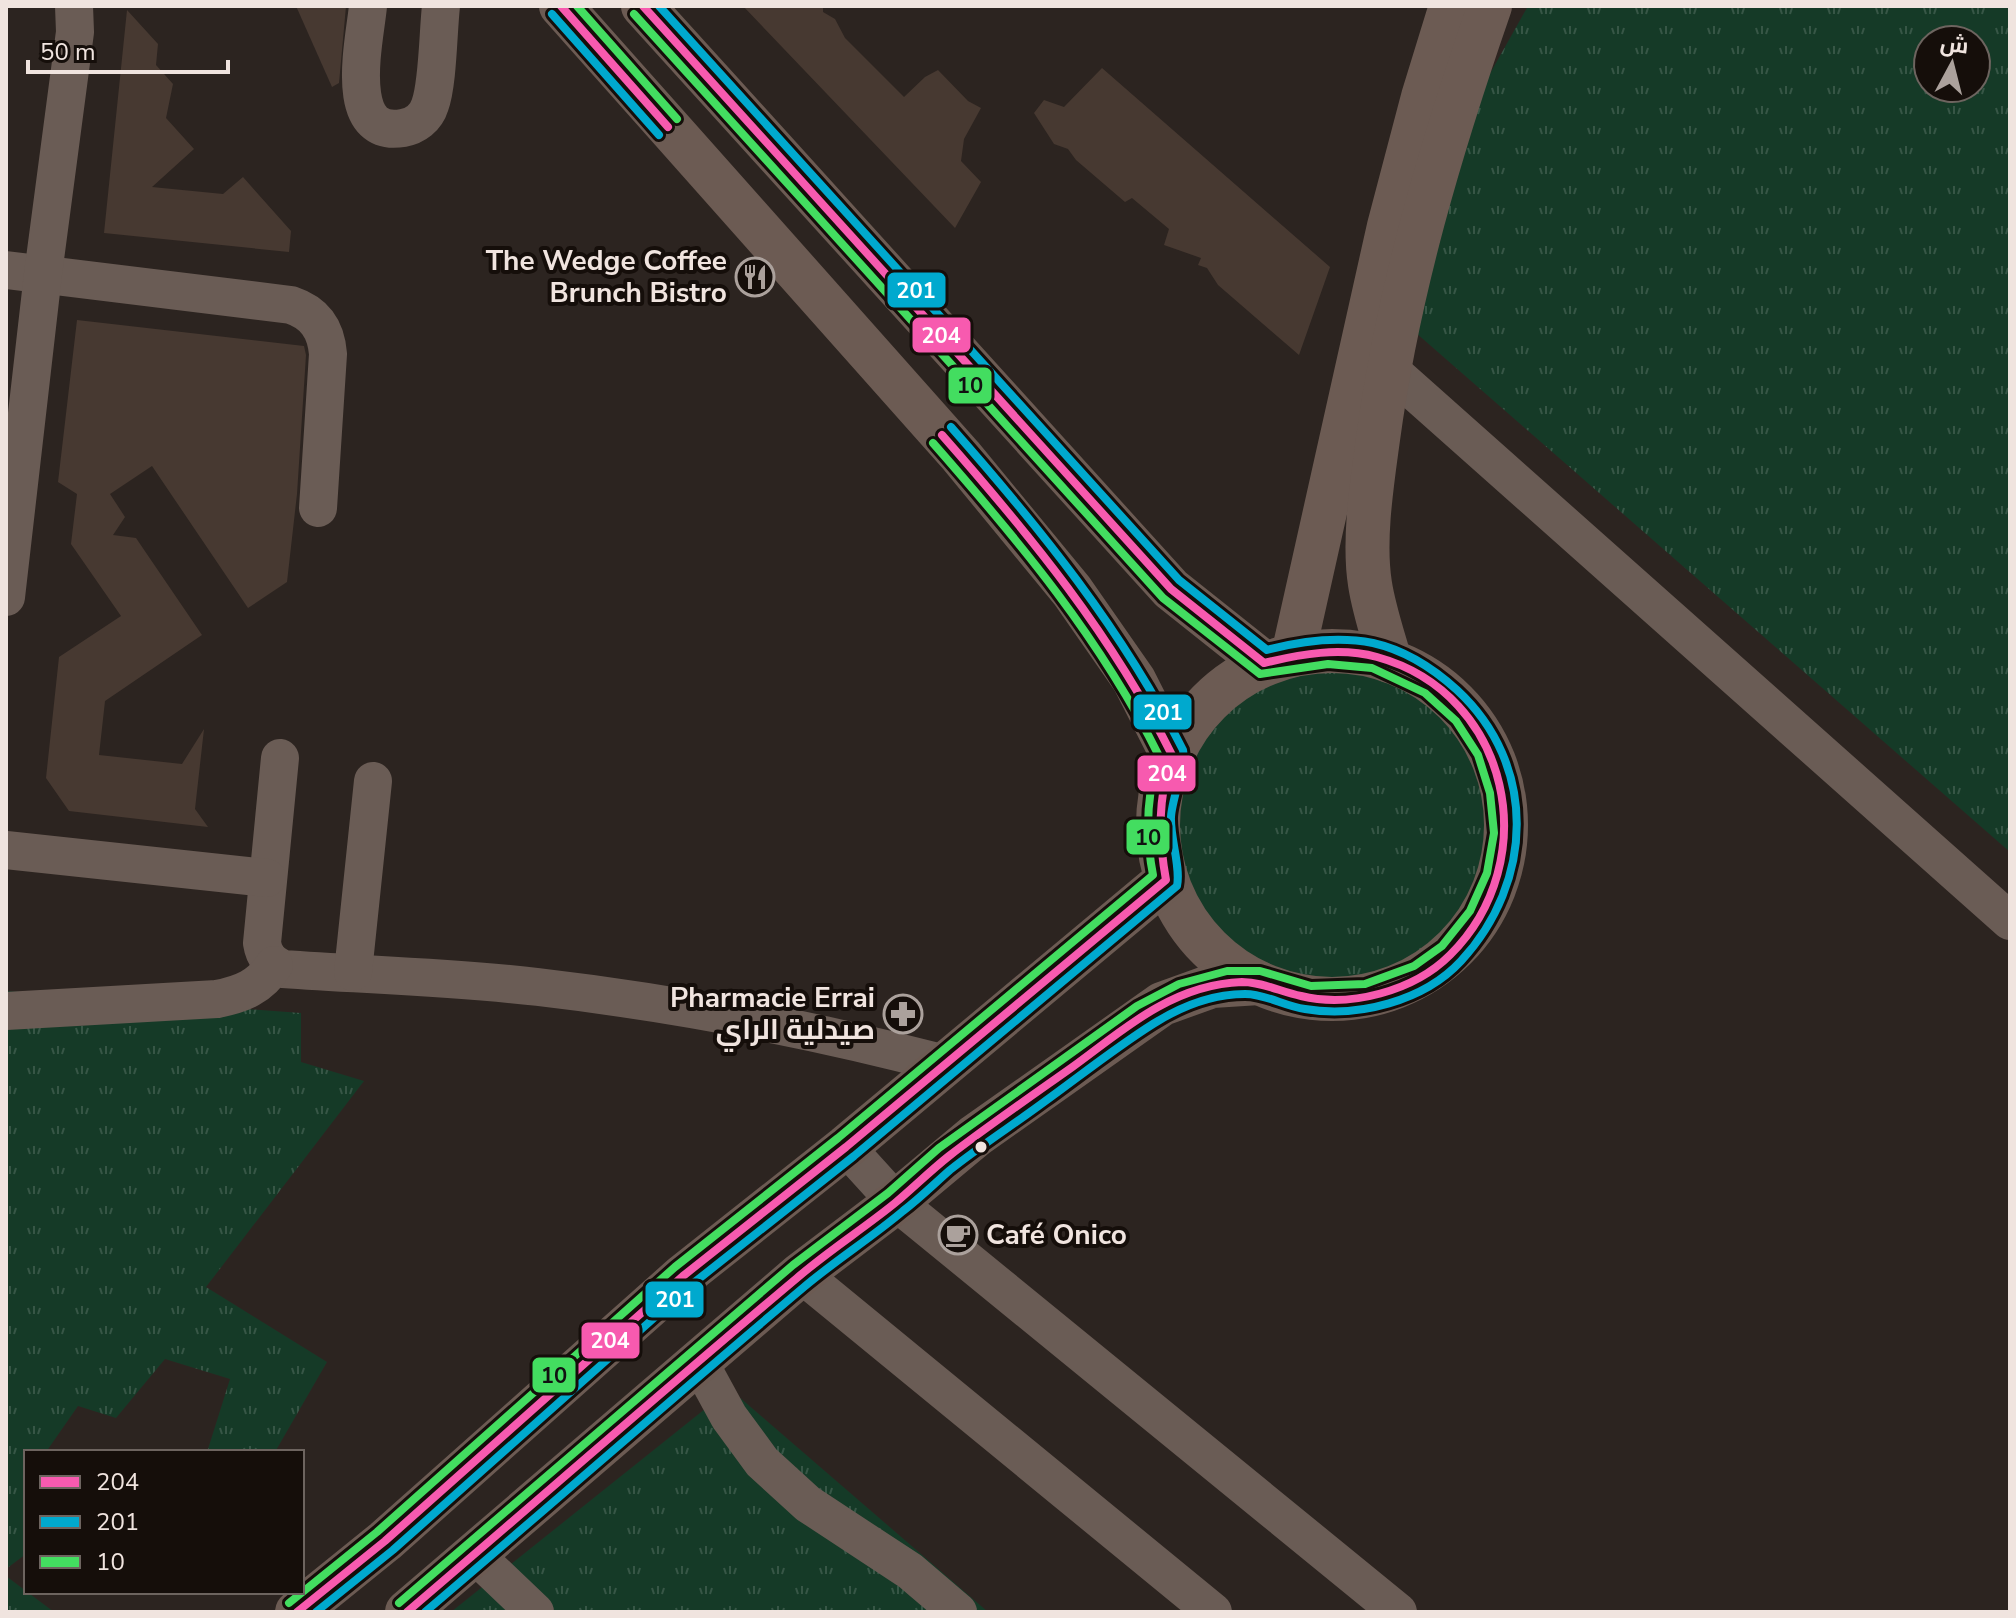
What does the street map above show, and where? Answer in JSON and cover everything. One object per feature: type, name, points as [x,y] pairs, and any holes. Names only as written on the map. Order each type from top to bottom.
[{"type":"main road","points":[[561,6],[961,456],[1072,591],[1134,680],[1172,755]]},
{"type":"main road","points":[[643,6],[1171,589],[1278,659]]},
{"type":"main road","points":[[1278,659],[1423,97],[1451,6]]},
{"type":"main road","points":[[1390,661],[1370,584],[1369,544],[1373,475],[1388,368],[1413,254],[1463,84],[1490,6]]},
{"type":"main road","points":[[1325,651],[1390,661],[1435,684],[1472,721],[1497,765],[1507,816],[1502,867],[1483,914],[1451,954],[1417,980],[1368,997],[1312,998],[1283,993],[1259,983],[1218,958],[1187,922],[1166,880],[1157,839],[1159,796],[1172,755],[1189,724],[1212,698],[1278,659],[1325,651]]},
{"type":"main road","points":[[297,1612],[385,1541],[683,1276],[846,1147],[1166,880]]},
{"type":"main road","points":[[407,1612],[801,1274],[896,1202],[975,1136],[1162,1004],[1212,986],[1259,983]]},
{"type":"street","points":[[6,597],[14,457],[43,274],[75,32],[74,6]]},
{"type":"street","points":[[368,6],[361,85],[363,106],[376,123],[396,129],[417,123],[430,107],[441,6]]},
{"type":"street","points":[[6,270],[291,305],[309,313],[323,330],[328,354],[318,508]]},
{"type":"street","points":[[1388,368],[2010,921]]},
{"type":"street","points":[[280,758],[262,943],[263,951],[274,965],[283,969],[473,980],[650,1002],[832,1035],[945,1064]]},
{"type":"street","points":[[353,972],[373,781]]},
{"type":"street","points":[[6,850],[267,878]]},
{"type":"street","points":[[6,1011],[217,999],[245,992],[257,985],[274,965]]},
{"type":"street","points":[[846,1147],[896,1202],[1398,1612]]},
{"type":"street","points":[[801,1274],[1213,1612]]},
{"type":"street","points":[[699,1362],[729,1417],[762,1462],[808,1504],[910,1571],[958,1612]]},
{"type":"street","points":[[474,1554],[535,1612]]},
{"type":"green space","points":[[1528,6],[2010,6],[2010,852],[1368,291]]},
{"type":"green space","points":[[1331,668],[1361,671],[1391,680],[1418,694],[1441,714],[1461,737],[1475,764],[1484,794],[1487,824],[1484,854],[1475,884],[1461,911],[1441,934],[1418,954],[1391,968],[1361,977],[1331,980],[1301,977],[1271,968],[1244,954],[1221,934],[1201,911],[1187,884],[1178,854],[1175,824],[1178,794],[1187,764],[1201,737],[1221,714],[1244,694],[1271,680],[1301,671]]},
{"type":"green space","points":[[6,991],[301,1013],[301,1062],[364,1081],[206,1287],[327,1362],[276,1450],[208,1449],[230,1379],[165,1359],[116,1418],[78,1406],[47,1450],[24,1450],[24,1556],[6,1569]]},
{"type":"green space","points":[[730,1389],[988,1612],[451,1612]]},
{"type":"green space","points":[[6,1576],[24,1590],[24,1594],[30,1594],[54,1612],[6,1612]]},
{"type":"building","points":[[296,6],[346,6],[339,83],[332,87]]},
{"type":"building","points":[[743,6],[823,6],[823,12],[835,19],[845,38],[904,97],[925,77],[938,70],[968,101],[981,108],[964,139],[961,161],[981,182],[955,228]]},
{"type":"building","points":[[127,10],[158,44],[156,65],[173,84],[166,118],[194,149],[152,187],[223,194],[243,177],[291,231],[289,252],[104,233]]},
{"type":"building","points":[[1102,68],[1330,267],[1299,355],[1218,285],[1207,268],[1198,265],[1201,258],[1164,245],[1169,229],[1132,198],[1125,202],[1076,160],[1068,149],[1054,144],[1034,113],[1044,100],[1064,107]]},
{"type":"building","points":[[77,320],[304,346],[306,355],[297,494],[287,582],[248,608],[152,466],[110,494],[125,517],[113,535],[136,538],[202,635],[105,701],[99,755],[182,764],[204,729],[195,809],[208,827],[69,811],[46,778],[59,657],[121,616],[71,544],[77,494],[58,482]]},
{"type":"transit line","name":"204","points":[[561,6],[668,127]]},
{"type":"transit line","name":"10","points":[[577,6],[677,119]]},
{"type":"transit line","name":"204","points":[[407,1612],[809,1268],[895,1203],[964,1145],[1135,1021],[1188,993],[1231,983],[1250,982],[1301,996],[1340,1000],[1380,994],[1400,987],[1435,968],[1450,955],[1480,917],[1498,874],[1504,829],[1499,785],[1484,743],[1458,706],[1423,677],[1377,657],[1349,652],[1320,653],[1264,663],[1171,589],[643,6]]},
{"type":"transit line","name":"201","points":[[425,1612],[816,1277],[891,1221],[961,1161],[1125,1043],[1174,1012],[1220,996],[1253,995],[1325,1011],[1368,1008],[1409,996],[1446,975],[1485,930],[1503,896],[1513,860],[1517,824],[1513,788],[1502,753],[1483,720],[1457,690],[1418,661],[1373,643],[1319,640],[1267,650],[1179,580],[659,6]]},
{"type":"transit line","name":"201","points":[[552,14],[659,135]]},
{"type":"transit line","name":"10","points":[[399,1603],[793,1265],[888,1193],[939,1148],[1137,1006],[1179,984],[1227,971],[1260,971],[1311,986],[1365,984],[1414,966],[1442,946],[1470,911],[1487,873],[1494,833],[1490,793],[1478,755],[1456,721],[1425,693],[1372,668],[1328,664],[1260,674],[1163,598],[634,14]]},
{"type":"transit line","name":"201","points":[[316,1612],[393,1550],[691,1285],[854,1156],[1177,886],[1171,817],[1183,764],[1183,750],[1134,663],[1078,581],[951,427]]},
{"type":"transit line","name":"204","points":[[297,1612],[385,1541],[683,1276],[846,1147],[1166,880],[1161,817],[1164,786],[1172,755],[1123,668],[1068,588],[1007,510],[942,435]]},
{"type":"transit line","name":"10","points":[[304,1591],[377,1532],[675,1267],[838,1138],[1153,875],[1148,815],[1159,756],[1085,631],[1027,554],[933,443]]},
{"type":"transit line","name":"10","points":[[289,1603],[300,1594]]},
{"type":"place","name":"The Wedge Coffee Brunch Bistro","points":[[755,277]]},
{"type":"place","name":"Pharmacie Errai صيدلية الراي","points":[[903,1014]]},
{"type":"place","name":"Café Onico","points":[[958,1235]]}]
